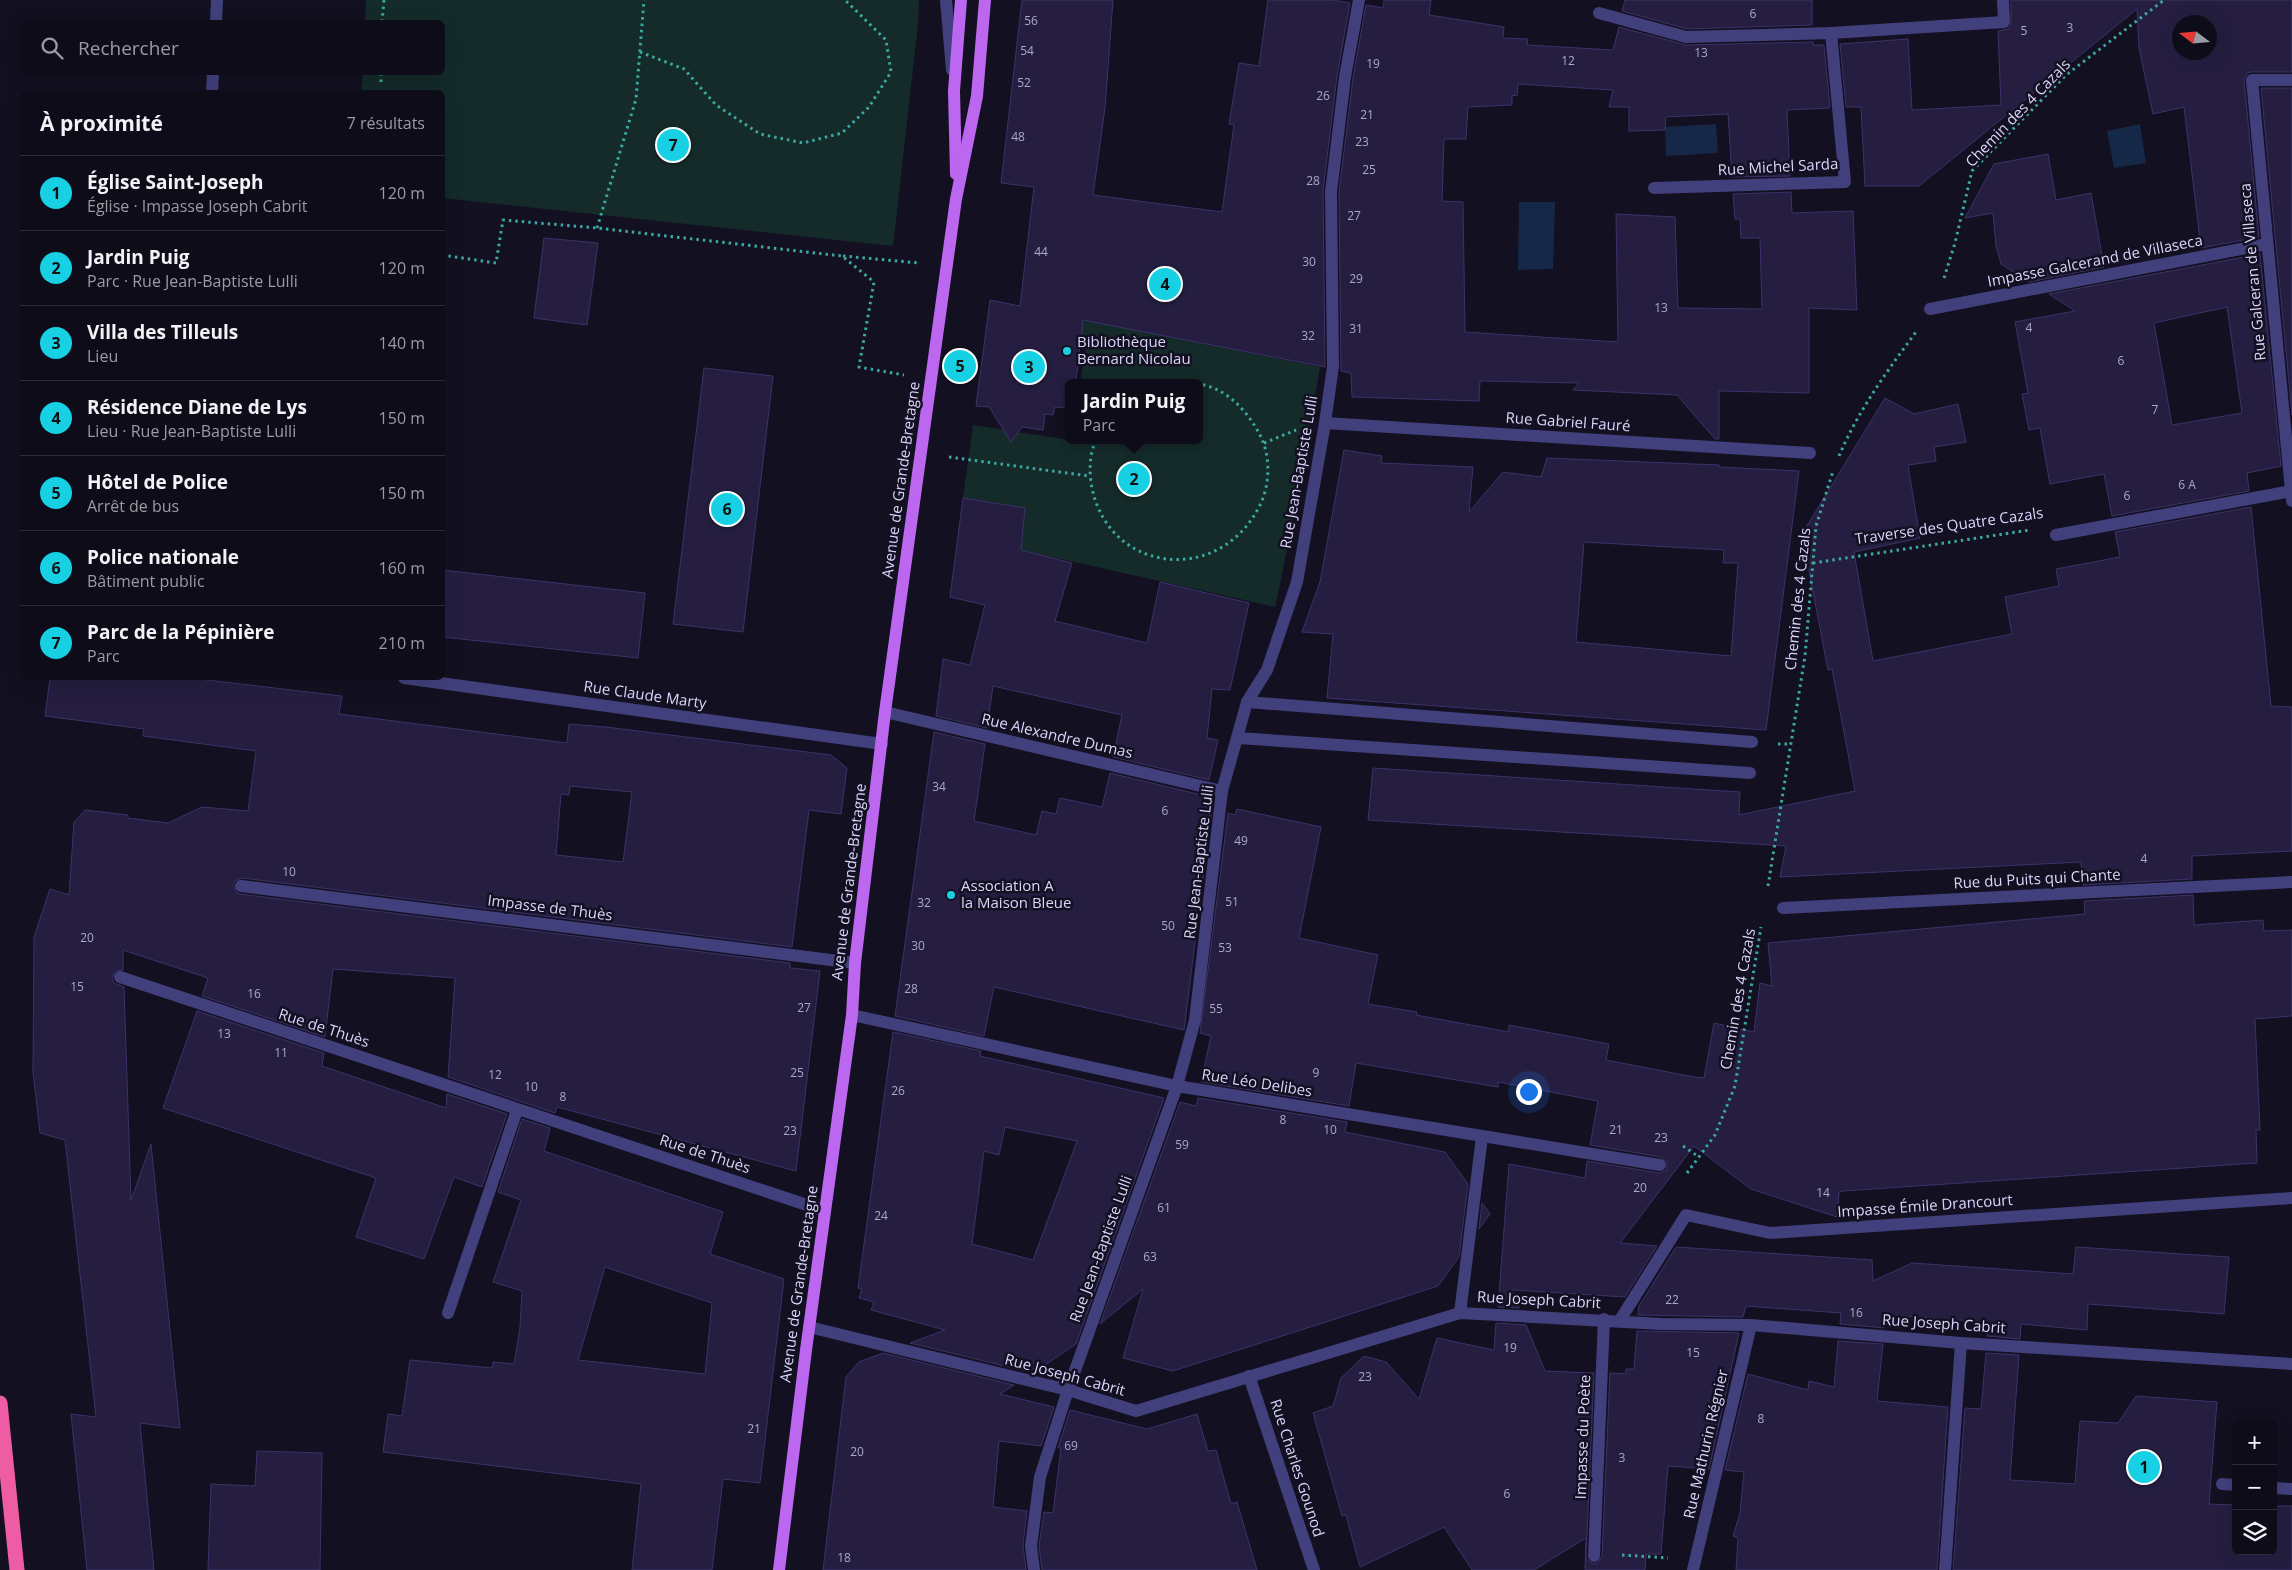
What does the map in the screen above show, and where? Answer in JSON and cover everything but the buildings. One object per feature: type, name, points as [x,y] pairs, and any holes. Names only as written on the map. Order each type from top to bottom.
[{"type":"highway","points":[[0,1403],[18,1570]]},
{"type":"main road","name":"Avenue de Grande-Bretagne","points":[[956,199],[954,92],[961,0]]},
{"type":"main road","name":"Avenue de Grande-Bretagne","points":[[779,1570],[809,1327],[852,1015],[855,963],[885,712],[956,199],[976,96],[985,0]]},
{"type":"street","points":[[216,20],[217,0]]},
{"type":"street","points":[[946,0],[954,92]]},
{"type":"street","name":"Rue Jean-Baptiste Lulli","points":[[1034,1570],[1031,1546],[1040,1478],[1068,1390],[1177,1086],[1195,1020],[1222,791],[1248,702],[1267,670],[1297,582],[1333,366],[1331,192],[1345,77],[1359,0]]},
{"type":"street","points":[[1599,13],[1686,37],[1831,33],[2004,22],[2003,0]]},
{"type":"street","name":"Rue Michel Sarda","points":[[1654,188],[1845,182],[1831,33]]},
{"type":"street","points":[[212,90],[213,75]]},
{"type":"street","name":"Rue Galceran de Villaseca","points":[[2292,80],[2252,80],[2292,496]]},
{"type":"street","name":"Impasse Galcerand de Villaseca","points":[[1930,309],[2267,244]]},
{"type":"street","name":"Rue Gabriel Fauré","points":[[1325,423],[1810,453]]},
{"type":"street","name":"Traverse des Quatre Cazals","points":[[2056,536],[2292,496]]},
{"type":"street","name":"Rue Claude Marty","points":[[418,680],[882,744]]},
{"type":"street","points":[[1248,702],[1752,742]]},
{"type":"street","name":"Rue Alexandre Dumas","points":[[885,712],[1222,791]]},
{"type":"street","points":[[1238,738],[1750,773]]},
{"type":"street","name":"Rue du Puits qui Chante","points":[[1783,908],[2292,882]]},
{"type":"street","name":"Impasse de Thuès","points":[[241,886],[855,963]]},
{"type":"street","name":"Rue de Thuès","points":[[120,977],[825,1211]]},
{"type":"street","name":"Rue Léo Delibes","points":[[852,1015],[1177,1086],[1660,1166]]},
{"type":"street","points":[[448,1313],[517,1110]]},
{"type":"street","points":[[1460,1313],[1482,1137]]},
{"type":"street","name":"Impasse Émile Drancourt","points":[[1620,1320],[1686,1215],[1770,1233],[2292,1198]]},
{"type":"street","name":"Rue Joseph Cabrit","points":[[809,1327],[1068,1390],[1136,1411],[1460,1313],[1604,1319],[1661,1324],[1751,1325],[1961,1343],[2292,1364]]},
{"type":"street","name":"Impasse du Poète","points":[[1594,1554],[1604,1319]]},
{"type":"street","name":"Rue Mathurin Régnier","points":[[1694,1565],[1751,1325]]},
{"type":"street","points":[[1945,1570],[1961,1343]]},
{"type":"street","name":"Rue Charles Gounod","points":[[1249,1376],[1314,1570]]},
{"type":"street","points":[[2222,1484],[2232,1485]]},
{"type":"street","points":[[2277,1488],[2292,1489]]},
{"type":"path","points":[[382,20],[384,0]]},
{"type":"path","points":[[598,228],[636,99],[644,1],[649,0]]},
{"type":"path","points":[[640,52],[684,69],[716,105],[760,134],[803,143],[842,133],[868,108],[891,72],[886,40],[845,0]]},
{"type":"path","name":"Chemin des 4 Cazals","points":[[1837,462],[1846,439],[1885,374],[1930,309],[1946,273],[1972,171],[2066,75],[2164,0]]},
{"type":"path","points":[[381,82],[382,75]]},
{"type":"path","points":[[445,255],[496,263],[503,220],[598,228],[842,256],[947,265]]},
{"type":"path","points":[[842,256],[874,282],[859,367],[931,379]]},
{"type":"path","points":[[1094,444],[1089,476],[1095,503],[1108,527],[1129,545],[1154,557],[1181,560],[1208,556],[1233,542],[1252,522],[1264,498],[1268,470],[1264,443],[1251,417],[1231,398],[1203,386]]},
{"type":"path","points":[[921,452],[1089,476]]},
{"type":"path","name":"Chemin des 4 Cazals","points":[[1767,890],[1805,656],[1816,526],[1834,468]]},
{"type":"path","name":"Traverse des Quatre Cazals","points":[[1813,563],[2053,527],[2056,536]]},
{"type":"path","name":"Chemin des 4 Cazals","points":[[1682,1181],[1715,1135],[1734,1086],[1762,919]]},
{"type":"path","points":[[1594,1554],[1694,1565]]},
{"type":"green space","points":[[366,0],[919,0],[918,25],[893,246],[445,198],[445,90],[361,90],[363,75],[445,75],[445,20],[365,20]]},
{"type":"green space","points":[[1068,316],[1320,367],[1298,498],[1275,607],[1021,550],[1025,508],[963,498],[973,425],[1065,439],[1065,444],[1203,444],[1203,379],[1081,379],[1086,351]]},
{"type":"water","points":[[1716,124],[1718,153],[1666,156],[1665,127]]},
{"type":"water","points":[[2140,124],[2146,163],[2114,168],[2107,131]]},
{"type":"water","points":[[1519,202],[1555,202],[1553,269],[1518,270]]},
{"type":"place","name":"Parc de la Pépinière","points":[[673,145]]},
{"type":"place","name":"Résidence Diane de Lys","points":[[1165,284]]},
{"type":"place","name":"Bibliothèque Bernard Nicolau","points":[[1067,351]]},
{"type":"place","name":"Hôtel de Police","points":[[960,366]]},
{"type":"place","name":"Villa des Tilleuls","points":[[1029,367]]},
{"type":"place","name":"Jardin Puig","points":[[1134,479]]},
{"type":"place","name":"Police nationale","points":[[727,509]]},
{"type":"place","name":"Association A la Maison Bleue","points":[[951,895]]},
{"type":"place","name":"Église Saint-Joseph","points":[[2144,1467]]}]
